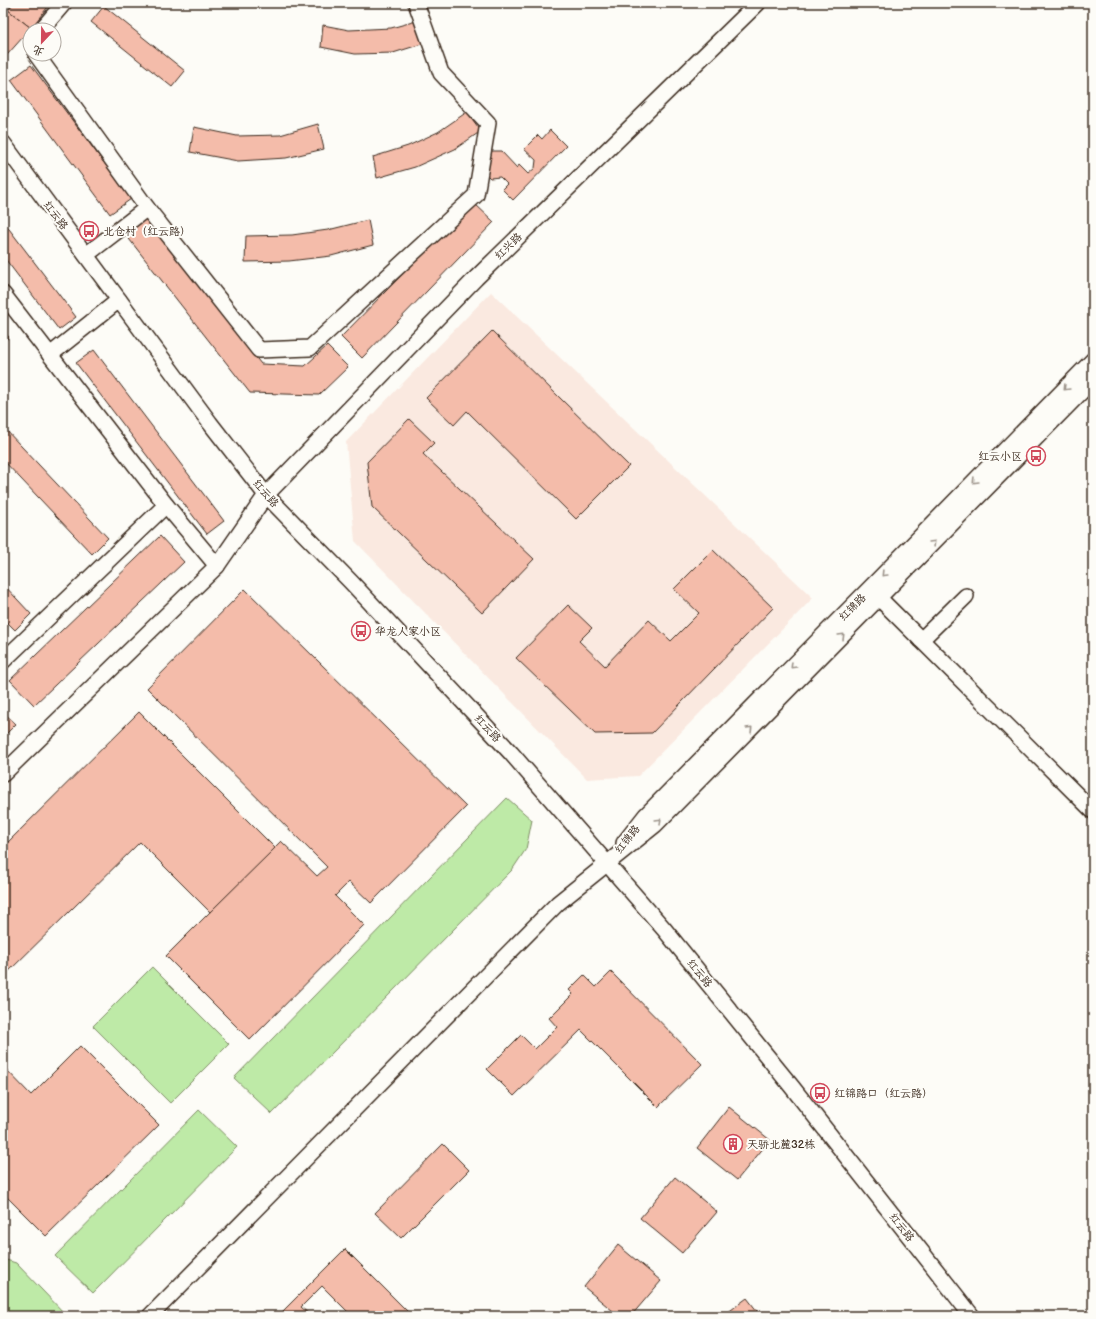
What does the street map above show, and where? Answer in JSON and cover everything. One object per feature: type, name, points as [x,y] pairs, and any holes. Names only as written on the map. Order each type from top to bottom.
[{"type":"street","points":[[48,22],[64,3]]},
{"type":"street","points":[[42,62],[147,208],[259,350],[310,348],[476,195],[488,123],[441,73],[416,3]]},
{"type":"street","name":"红兴路","points":[[3,774],[217,566],[266,495],[476,278],[758,3]]},
{"type":"street","name":"红云路","points":[[3,143],[266,495],[357,588],[511,753],[664,929],[769,1059],[972,1316]]},
{"type":"street","points":[[86,255],[147,208]]},
{"type":"street","points":[[3,294],[166,505],[217,566]]},
{"type":"street","points":[[50,355],[119,300]]},
{"type":"street","name":"红锦路","points":[[608,864],[646,815],[1093,360]]},
{"type":"street","name":"红锦路","points":[[608,864],[655,825],[1093,380]]},
{"type":"street","points":[[3,661],[166,505]]},
{"type":"street","points":[[922,640],[966,596]]},
{"type":"street","points":[[879,598],[1093,811]]},
{"type":"street","points":[[150,1316],[558,903],[608,864]]},
{"type":"shaded area","points":[[491,292],[813,598],[638,776],[587,779],[355,541],[346,442]]},
{"type":"green space","points":[[507,798],[532,820],[526,849],[512,870],[272,1114],[234,1078]]},
{"type":"green space","points":[[152,967],[229,1044],[170,1103],[93,1026]]},
{"type":"green space","points":[[199,1110],[237,1147],[93,1293],[55,1256]]},
{"type":"green space","points":[[3,1259],[16,1263],[67,1316],[3,1316]]},
{"type":"building","points":[[14,3],[51,3],[36,22],[23,22],[8,10]]},
{"type":"building","points":[[104,6],[185,71],[172,87],[91,22]]},
{"type":"building","points":[[8,10],[23,22],[22,22],[22,38],[7,55],[3,54],[3,16]]},
{"type":"building","points":[[420,20],[425,43],[393,53],[355,54],[321,47],[323,25],[349,30],[391,28]]},
{"type":"building","points":[[31,65],[131,199],[110,214],[11,80]]},
{"type":"building","points":[[467,112],[481,131],[455,149],[415,167],[377,178],[373,157],[408,146],[438,132]]},
{"type":"building","points":[[318,124],[324,149],[286,158],[238,161],[190,152],[194,127],[237,136],[280,135]]},
{"type":"building","points":[[550,130],[566,146],[513,200],[502,189],[507,184],[500,177],[490,178],[483,171],[490,151],[501,151],[517,168],[519,165],[528,174],[535,168],[536,160],[524,149],[538,135],[542,139]]},
{"type":"building","points":[[473,202],[494,222],[362,358],[341,337]]},
{"type":"building","points":[[143,214],[261,364],[305,366],[327,346],[348,367],[319,395],[250,393],[122,230]]},
{"type":"building","points":[[368,220],[373,245],[331,256],[289,261],[245,262],[246,236],[292,235],[328,230]]},
{"type":"building","points":[[3,221],[76,317],[59,330],[3,256]]},
{"type":"building","points":[[3,331],[9,337],[3,343]]},
{"type":"building","points":[[492,331],[629,466],[576,519],[467,411],[454,425],[426,398]]},
{"type":"building","points":[[94,350],[224,521],[207,534],[76,363]]},
{"type":"building","points":[[409,419],[434,443],[423,454],[534,559],[482,613],[372,507],[367,462]]},
{"type":"building","points":[[4,428],[108,538],[92,554],[3,460]]},
{"type":"building","points":[[160,536],[184,562],[34,705],[10,680]]},
{"type":"building","points":[[713,550],[773,608],[652,733],[595,734],[516,658],[568,605],[592,628],[579,641],[605,666],[649,620],[671,641],[699,613],[674,589]]},
{"type":"building","points":[[3,584],[31,614],[15,630],[3,618]]},
{"type":"building","points":[[245,589],[466,807],[371,903],[349,882],[335,896],[364,925],[250,1040],[166,956],[281,841],[317,876],[327,867],[147,688]]},
{"type":"building","points":[[3,712],[16,724],[3,737]]},
{"type":"building","points":[[139,712],[275,848],[210,912],[140,842],[3,977],[3,847]]},
{"type":"building","points":[[611,972],[702,1064],[658,1107],[581,1030],[514,1096],[487,1069],[521,1035],[535,1049],[557,1027],[549,1018],[573,994],[569,990],[584,975],[596,987]]},
{"type":"building","points":[[80,1046],[159,1125],[46,1236],[3,1193],[3,1066],[31,1095]]},
{"type":"building","name":"天骄北麓32栋","points":[[729,1107],[770,1140],[737,1180],[697,1148]]},
{"type":"building","points":[[443,1144],[469,1170],[401,1238],[375,1213]]},
{"type":"building","points":[[675,1177],[717,1212],[682,1253],[640,1218]]},
{"type":"building","points":[[618,1245],[661,1281],[631,1316],[619,1316],[584,1287]]},
{"type":"building","points":[[345,1249],[412,1316],[352,1316],[322,1286],[301,1307],[311,1316],[278,1316]]},
{"type":"building","points":[[747,1298],[761,1316],[723,1316]]},
{"type":"place","name":"北仓村（红云路）","points":[[89,231]]},
{"type":"place","name":"红云小区","points":[[1036,456]]},
{"type":"place","name":"华龙人家小区","points":[[361,631]]},
{"type":"place","name":"红锦路口（红云路）","points":[[820,1093]]},
{"type":"place","name":"天骄北麓32栋","points":[[733,1144]]}]
